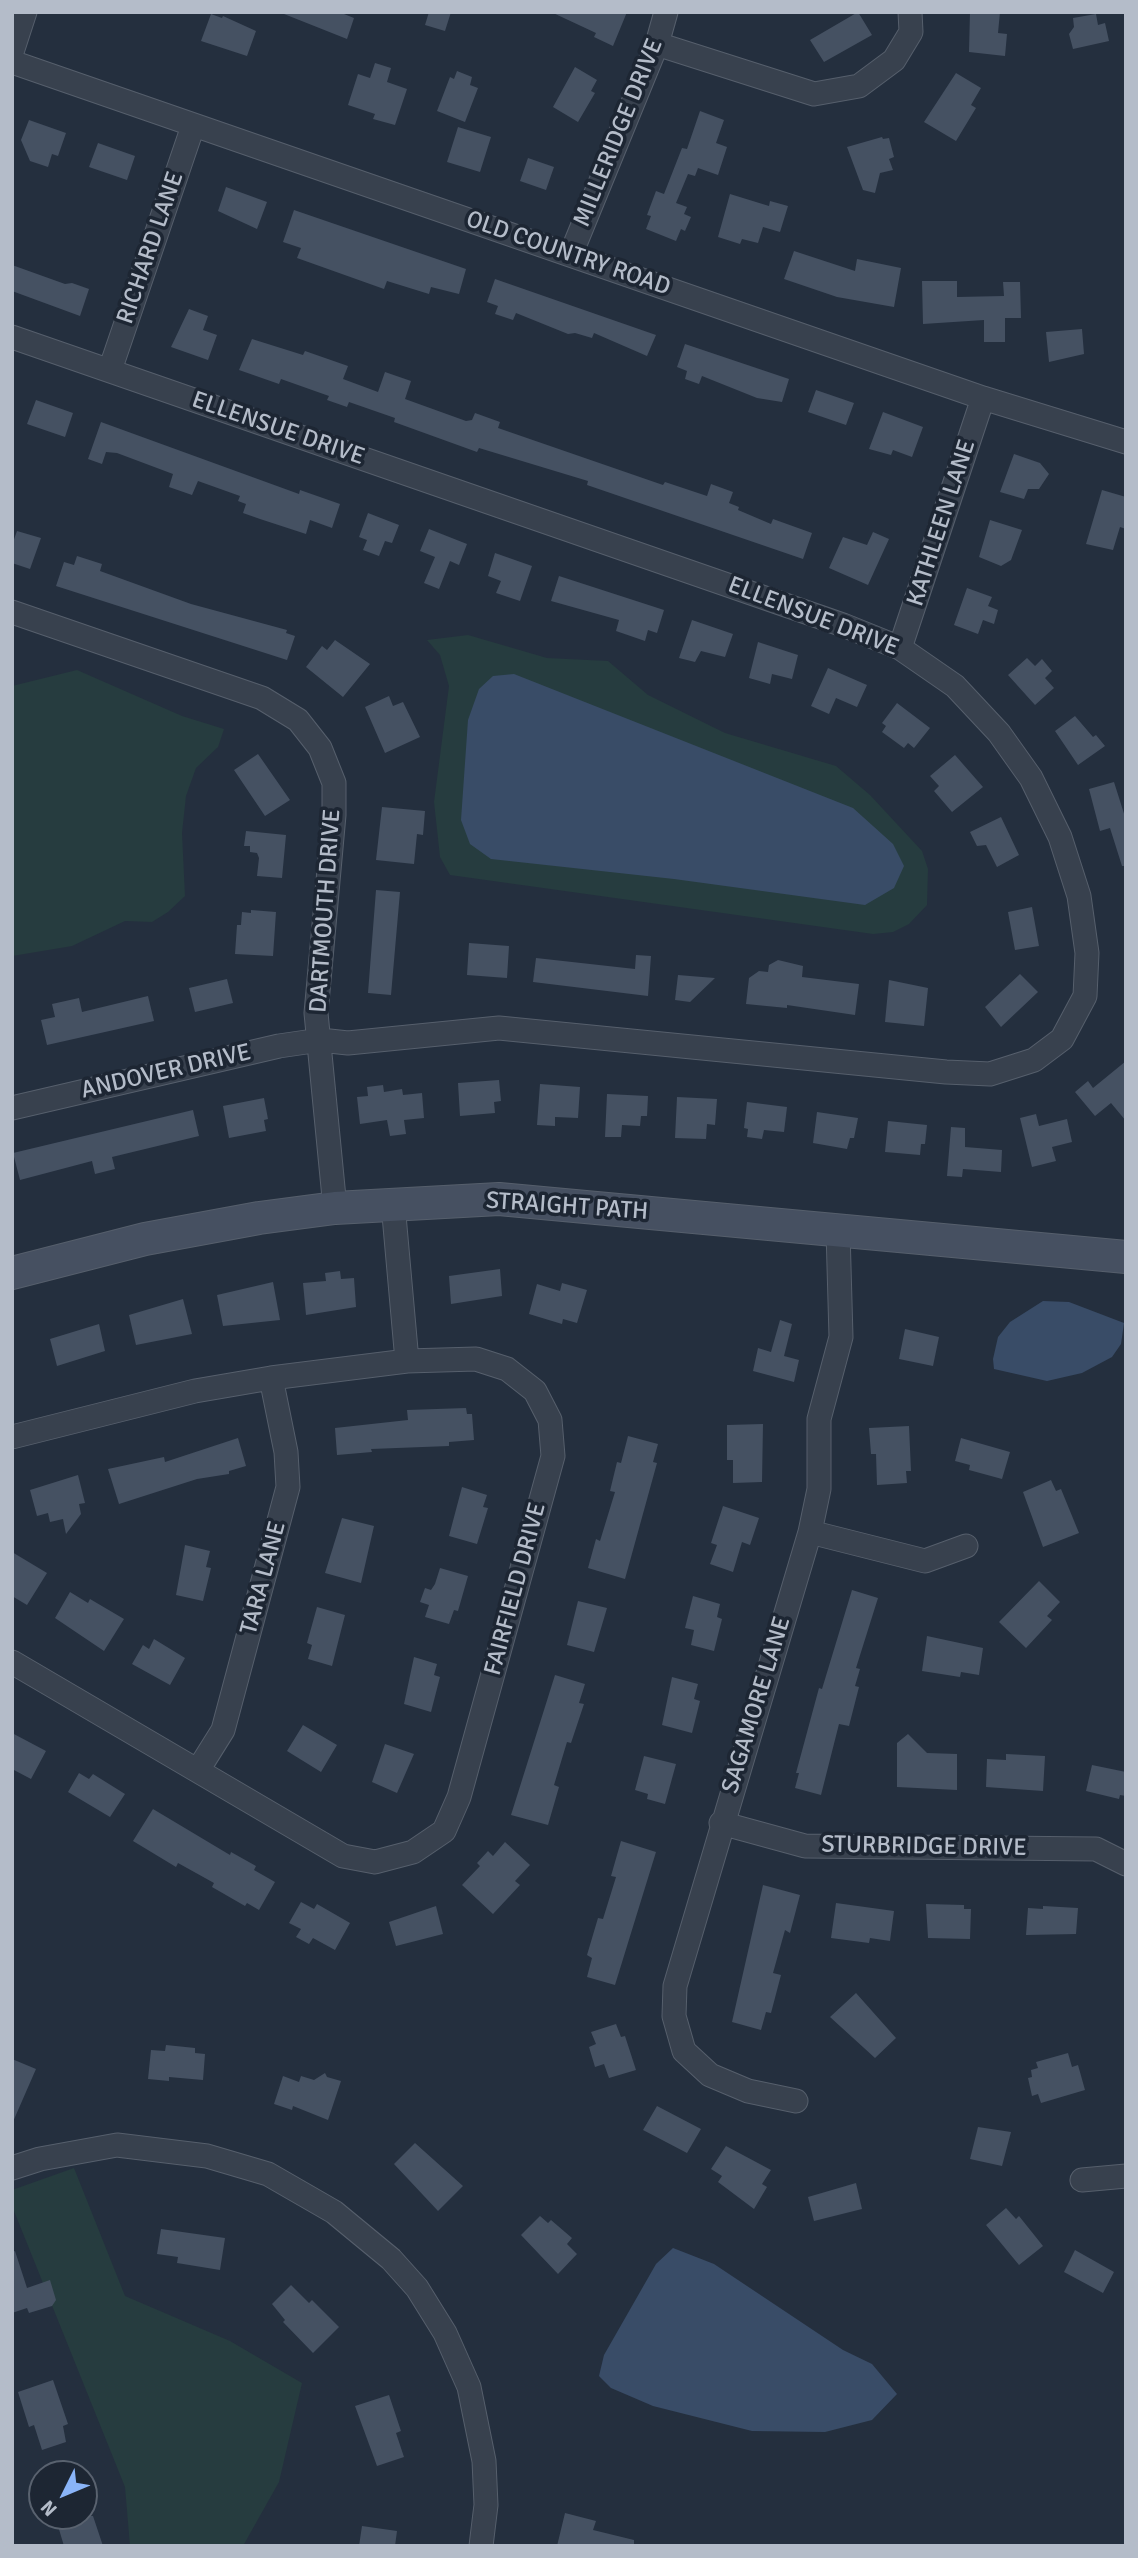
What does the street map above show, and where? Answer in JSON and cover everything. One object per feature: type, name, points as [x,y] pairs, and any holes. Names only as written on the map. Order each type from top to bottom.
[{"type":"main road","name":"STRAIGHT PATH","points":[[12,1273],[145,1240],[259,1218],[335,1208],[499,1199],[1126,1257]]},
{"type":"street","points":[[12,52],[25,12]]},
{"type":"street","name":"MILLERIDGE DRIVE","points":[[571,254],[657,44],[666,12]]},
{"type":"street","points":[[657,44],[814,94],[859,86],[894,60],[911,32],[910,12]]},
{"type":"street","name":"OLD COUNTRY ROAD","points":[[12,62],[983,398],[1126,442]]},
{"type":"street","name":"RICHARD LANE","points":[[110,370],[193,126]]},
{"type":"street","name":"ELLENSUE DRIVE","points":[[12,337],[843,625],[900,648],[955,686],[999,733],[1031,778],[1060,837],[1079,896],[1087,953],[1085,996],[1062,1039],[1034,1060],[990,1074],[946,1072],[499,1028],[348,1043],[320,1040]]},
{"type":"street","name":"KATHLEEN LANE","points":[[900,648],[983,398]]},
{"type":"street","name":"DARTMOUTH DRIVE","points":[[12,612],[262,698],[298,720],[320,748],[334,783],[334,815],[316,1013],[335,1208]]},
{"type":"street","name":"ANDOVER DRIVE","points":[[12,1108],[279,1045],[320,1040]]},
{"type":"street","points":[[393,1204],[407,1361]]},
{"type":"street","name":"SAGAMORE LANE","points":[[796,2101],[748,2091],[710,2075],[684,2052],[674,2016],[675,1986],[721,1823],[810,1532],[819,1489],[819,1419],[841,1337],[838,1231]]},
{"type":"street","name":"FAIRFIELD DRIVE","points":[[12,1437],[195,1391],[271,1378],[407,1361],[477,1359],[507,1369],[535,1391],[550,1420],[553,1456],[459,1797],[444,1831],[413,1852],[374,1862],[343,1856],[12,1662]]},
{"type":"street","name":"TARA LANE","points":[[198,1770],[223,1730],[288,1487],[286,1452],[271,1378]]},
{"type":"street","points":[[810,1532],[925,1560],[966,1546]]},
{"type":"street","name":"STURBRIDGE DRIVE","points":[[721,1823],[805,1846],[1096,1849],[1126,1864]]},
{"type":"street","points":[[12,2168],[40,2159],[117,2145],[207,2156],[268,2174],[343,2220],[391,2259],[416,2288],[445,2333],[469,2387],[484,2461],[486,2505],[481,2546]]},
{"type":"street","points":[[1082,2180],[1126,2176]]},
{"type":"green space","points":[[468,635],[547,658],[608,661],[648,695],[725,733],[836,766],[870,795],[922,851],[928,869],[927,905],[909,924],[893,932],[873,934],[450,875],[440,857],[434,802],[449,686],[440,655],[427,640]]},
{"type":"green space","points":[[77,670],[182,716],[224,729],[218,747],[196,768],[186,796],[182,833],[185,896],[152,922],[125,921],[72,946],[12,956],[12,686]]},
{"type":"green space","points":[[74,2168],[125,2296],[230,2341],[302,2383],[279,2482],[243,2546],[130,2546],[125,2487],[12,2206],[12,2190]]},
{"type":"water","points":[[514,674],[853,808],[893,844],[904,866],[894,888],[865,905],[674,879],[491,859],[470,844],[461,820],[468,720],[479,689],[493,676]]},
{"type":"water","points":[[1043,1301],[1069,1302],[1124,1323],[1121,1344],[1112,1357],[1082,1373],[1047,1381],[994,1369],[993,1359],[998,1337],[1010,1322]]},
{"type":"water","points":[[673,2248],[714,2264],[843,2350],[872,2364],[897,2394],[872,2420],[825,2432],[752,2431],[653,2406],[611,2388],[599,2376],[604,2355],[656,2264]]},
{"type":"building","points":[[279,12],[339,12],[354,18],[347,39]]},
{"type":"building","points":[[429,12],[451,12],[445,31],[425,25]]},
{"type":"building","points":[[551,12],[627,12],[613,46],[594,37],[596,33]]},
{"type":"building","points":[[858,12],[872,35],[824,62],[810,40]]},
{"type":"building","points":[[970,12],[1000,12],[998,33],[1007,34],[1005,56],[969,52]]},
{"type":"building","points":[[211,14],[222,18],[223,16],[256,31],[247,56],[201,41]]},
{"type":"building","points":[[1096,14],[1098,25],[1105,23],[1109,41],[1073,49],[1069,34],[1074,27],[1073,18]]},
{"type":"building","points":[[375,63],[391,68],[387,82],[407,89],[395,125],[373,119],[375,114],[348,105],[358,74],[370,78]]},
{"type":"building","points":[[575,67],[597,80],[591,91],[595,93],[578,122],[553,107]]},
{"type":"building","points":[[457,71],[472,77],[470,85],[478,88],[465,122],[437,111],[450,77],[454,79]]},
{"type":"building","points":[[956,73],[981,88],[971,105],[976,108],[956,141],[924,122]]},
{"type":"building","points":[[700,111],[724,120],[716,143],[727,147],[718,175],[698,168],[695,176],[688,174],[676,203],[687,207],[684,214],[691,217],[685,231],[681,229],[676,241],[646,229],[651,216],[647,215],[656,191],[664,194],[682,148],[687,149]]},
{"type":"building","points":[[29,120],[66,133],[58,156],[52,154],[48,167],[30,161],[21,140]]},
{"type":"building","points":[[458,127],[491,137],[480,172],[447,162]]},
{"type":"building","points":[[882,137],[889,138],[894,157],[889,159],[893,170],[880,173],[875,193],[863,190],[847,147]]},
{"type":"building","points":[[98,143],[135,156],[127,180],[89,167]]},
{"type":"building","points":[[528,158],[554,167],[546,190],[520,181]]},
{"type":"building","points":[[226,187],[267,202],[257,229],[218,211]]},
{"type":"building","points":[[730,194],[769,206],[770,201],[788,206],[780,232],[763,227],[758,243],[742,239],[740,244],[718,237]]},
{"type":"building","points":[[294,210],[466,269],[459,294],[431,287],[429,294],[387,281],[384,289],[297,258],[301,248],[283,242]]},
{"type":"building","points":[[794,251],[855,271],[857,259],[901,268],[894,307],[837,297],[784,279]]},
{"type":"building","points":[[12,265],[65,284],[72,283],[89,289],[80,316],[12,291]]},
{"type":"building","points":[[495,279],[656,335],[647,356],[594,333],[592,338],[575,333],[568,334],[516,313],[513,320],[495,314],[498,306],[487,302]]},
{"type":"building","points":[[922,281],[957,281],[957,297],[1004,296],[1003,282],[1020,282],[1021,318],[1005,318],[1005,342],[984,342],[984,320],[923,324]]},
{"type":"building","points":[[189,309],[208,316],[203,330],[217,335],[208,360],[171,347]]},
{"type":"building","points":[[1082,329],[1084,354],[1049,362],[1046,332]]},
{"type":"building","points":[[252,339],[303,355],[305,351],[348,366],[343,379],[378,392],[385,372],[411,381],[405,399],[466,421],[472,420],[475,413],[500,422],[498,428],[663,485],[665,482],[707,496],[711,484],[733,492],[729,503],[739,507],[738,510],[771,524],[773,519],[812,533],[803,559],[587,485],[588,481],[479,448],[477,452],[394,422],[395,418],[349,402],[347,407],[327,400],[329,396],[281,379],[279,384],[239,370]]},
{"type":"building","points":[[685,344],[789,379],[782,402],[757,398],[702,376],[699,384],[685,379],[687,371],[677,367]]},
{"type":"building","points":[[816,390],[854,403],[846,425],[808,412]]},
{"type":"building","points":[[36,400],[73,413],[65,437],[27,424]]},
{"type":"building","points":[[883,412],[923,427],[912,457],[893,450],[891,455],[869,449]]},
{"type":"building","points":[[101,422],[299,494],[300,490],[340,504],[332,528],[310,520],[306,534],[260,519],[243,513],[246,504],[238,501],[240,496],[198,481],[192,495],[169,487],[173,474],[117,453],[106,452],[102,464],[88,459]]},
{"type":"building","points":[[1014,454],[1040,463],[1049,474],[1039,489],[1028,489],[1024,499],[1000,492]]},
{"type":"building","points":[[1102,490],[1126,497],[1126,529],[1120,527],[1113,550],[1086,544]]},
{"type":"building","points":[[368,513],[399,525],[392,543],[385,541],[379,556],[363,550],[367,540],[359,537]]},
{"type":"building","points":[[990,520],[1022,530],[1011,560],[1001,566],[979,557]]},
{"type":"building","points":[[429,529],[467,544],[459,565],[450,561],[439,589],[424,583],[435,557],[420,551]]},
{"type":"building","points":[[17,531],[41,538],[30,569],[12,563],[12,545]]},
{"type":"building","points":[[873,532],[889,539],[868,585],[829,568],[843,537],[867,545]]},
{"type":"building","points":[[495,553],[532,566],[520,601],[496,593],[501,581],[488,576]]},
{"type":"building","points":[[77,556],[102,564],[100,571],[191,604],[287,630],[286,633],[295,636],[287,660],[56,586],[64,562],[74,565]]},
{"type":"building","points":[[559,576],[664,610],[657,633],[648,630],[645,641],[616,631],[619,620],[551,601]]},
{"type":"building","points":[[967,588],[992,597],[988,606],[998,610],[994,624],[983,620],[978,634],[954,625]]},
{"type":"building","points":[[692,620],[733,634],[725,657],[701,651],[695,662],[679,658]]},
{"type":"building","points":[[335,640],[370,664],[343,697],[306,667],[322,646],[327,650]]},
{"type":"building","points":[[758,642],[798,655],[792,679],[772,674],[770,684],[749,678]]},
{"type":"building","points":[[1027,658],[1035,666],[1042,659],[1052,671],[1045,678],[1054,688],[1035,705],[1008,675]]},
{"type":"building","points":[[828,668],[867,685],[857,707],[836,698],[829,714],[811,706]]},
{"type":"building","points":[[389,696],[393,706],[403,702],[420,737],[385,753],[365,707]]},
{"type":"building","points":[[897,703],[930,728],[914,748],[908,743],[904,748],[882,732],[886,726],[882,723]]},
{"type":"building","points":[[1075,716],[1093,737],[1096,735],[1105,746],[1078,765],[1055,731]]},
{"type":"building","points":[[258,754],[290,800],[265,816],[234,770]]},
{"type":"building","points":[[955,755],[983,787],[952,812],[934,791],[939,786],[930,776]]},
{"type":"building","points":[[1114,782],[1126,820],[1126,866],[1122,866],[1110,828],[1100,831],[1089,789]]},
{"type":"building","points":[[382,807],[425,811],[423,835],[417,834],[414,864],[376,860]]},
{"type":"building","points":[[1001,817],[1019,855],[997,867],[986,845],[977,846],[970,832]]},
{"type":"building","points":[[246,831],[286,835],[282,878],[257,876],[259,858],[257,853],[250,852],[250,846],[244,846]]},
{"type":"building","points":[[376,890],[400,892],[391,995],[368,993]]},
{"type":"building","points":[[1032,907],[1039,946],[1015,950],[1008,912]]},
{"type":"building","points":[[251,910],[276,912],[273,956],[235,954],[237,925],[241,925],[242,912],[251,913]]},
{"type":"building","points":[[469,943],[509,946],[507,978],[467,975]]},
{"type":"building","points":[[636,955],[651,956],[648,996],[533,982],[536,958],[635,969]]},
{"type":"building","points":[[778,960],[803,966],[802,977],[859,984],[855,1015],[787,1005],[787,1008],[746,1004],[749,978],[759,971],[768,972],[769,965]]},
{"type":"building","points":[[1020,974],[1038,992],[1001,1027],[985,1007]]},
{"type":"building","points":[[678,975],[715,978],[690,1002],[675,1000]]},
{"type":"building","points":[[227,979],[233,1003],[195,1012],[189,988]]},
{"type":"building","points":[[889,980],[928,988],[924,1026],[885,1022]]},
{"type":"building","points":[[148,996],[154,1021],[47,1045],[41,1020],[55,1017],[52,1004],[79,998],[82,1012]]},
{"type":"building","points":[[1126,1061],[1126,1121],[1111,1103],[1095,1116],[1075,1092],[1088,1081],[1093,1088]]},
{"type":"building","points":[[499,1080],[501,1101],[494,1102],[495,1113],[460,1116],[458,1083]]},
{"type":"building","points":[[540,1084],[580,1087],[578,1118],[555,1117],[555,1126],[537,1125]]},
{"type":"building","points":[[383,1085],[384,1092],[402,1089],[403,1095],[422,1093],[424,1118],[404,1120],[406,1134],[390,1136],[387,1120],[360,1124],[357,1097],[368,1096],[367,1087]]},
{"type":"building","points":[[607,1094],[648,1096],[647,1116],[641,1116],[640,1126],[622,1125],[621,1137],[605,1137]]},
{"type":"building","points":[[677,1097],[717,1099],[715,1125],[707,1124],[706,1139],[675,1138]]},
{"type":"building","points":[[264,1098],[268,1119],[264,1120],[266,1131],[229,1138],[223,1106]]},
{"type":"building","points":[[747,1102],[787,1107],[784,1132],[764,1130],[762,1139],[747,1137],[748,1129],[744,1128]]},
{"type":"building","points":[[193,1110],[199,1136],[112,1157],[115,1169],[95,1174],[92,1161],[20,1180],[13,1153]]},
{"type":"building","points":[[817,1112],[858,1118],[854,1138],[850,1138],[847,1149],[813,1143]]},
{"type":"building","points":[[1036,1114],[1039,1126],[1067,1119],[1072,1142],[1052,1147],[1056,1161],[1032,1167],[1020,1118]]},
{"type":"building","points":[[888,1121],[927,1125],[925,1144],[921,1144],[920,1155],[885,1152]]},
{"type":"building","points":[[951,1127],[965,1128],[965,1147],[1002,1150],[1001,1172],[963,1169],[962,1177],[947,1176]]},
{"type":"building","points":[[500,1269],[502,1296],[451,1304],[449,1276]]},
{"type":"building","points":[[340,1271],[341,1279],[354,1278],[356,1307],[306,1315],[303,1283],[326,1281],[325,1273]]},
{"type":"building","points":[[273,1282],[280,1320],[223,1326],[217,1295]]},
{"type":"building","points":[[562,1283],[587,1290],[577,1323],[563,1319],[562,1324],[529,1314],[537,1284],[560,1291]]},
{"type":"building","points":[[183,1299],[192,1334],[136,1345],[129,1315]]},
{"type":"building","points":[[780,1320],[792,1324],[784,1356],[799,1360],[794,1382],[753,1371],[758,1348],[771,1352]]},
{"type":"building","points":[[99,1324],[105,1351],[57,1366],[50,1339]]},
{"type":"building","points":[[905,1329],[939,1337],[933,1366],[899,1359]]},
{"type":"building","points":[[466,1408],[467,1414],[472,1414],[474,1440],[449,1442],[449,1446],[371,1449],[372,1452],[337,1455],[335,1428],[408,1420],[407,1410]]},
{"type":"building","points":[[763,1424],[762,1482],[733,1483],[733,1460],[727,1460],[727,1425]]},
{"type":"building","points":[[909,1426],[911,1471],[906,1471],[907,1483],[877,1485],[876,1454],[871,1454],[869,1428]]},
{"type":"building","points":[[628,1436],[658,1444],[653,1462],[657,1463],[625,1579],[588,1568],[596,1539],[600,1541],[615,1492],[610,1491],[617,1462],[621,1463]]},
{"type":"building","points":[[238,1438],[246,1466],[229,1471],[229,1474],[197,1479],[119,1504],[108,1469],[164,1457],[165,1462]]},
{"type":"building","points":[[961,1438],[1010,1452],[1002,1479],[969,1470],[970,1465],[955,1461]]},
{"type":"building","points":[[78,1475],[85,1503],[79,1504],[81,1514],[66,1534],[63,1519],[50,1522],[48,1513],[37,1516],[30,1490]]},
{"type":"building","points":[[1051,1480],[1056,1491],[1061,1489],[1079,1533],[1043,1547],[1023,1492]]},
{"type":"building","points":[[462,1487],[487,1495],[483,1507],[488,1508],[477,1544],[449,1536]]},
{"type":"building","points":[[723,1506],[759,1518],[750,1545],[742,1542],[733,1572],[710,1564],[717,1545],[711,1543]]},
{"type":"building","points":[[342,1518],[374,1526],[361,1583],[325,1573]]},
{"type":"building","points":[[185,1545],[210,1551],[206,1567],[211,1568],[203,1601],[176,1595]]},
{"type":"building","points":[[12,1552],[47,1573],[27,1605],[12,1596]]},
{"type":"building","points":[[440,1568],[468,1576],[458,1611],[454,1610],[449,1624],[425,1617],[429,1605],[420,1602],[425,1588],[431,1590],[435,1584]]},
{"type":"building","points":[[1039,1581],[1060,1602],[1047,1616],[1052,1620],[1026,1648],[999,1622]]},
{"type":"building","points":[[852,1590],[878,1598],[856,1668],[860,1669],[855,1686],[859,1687],[849,1726],[839,1724],[821,1795],[795,1788],[799,1773],[796,1773],[819,1688],[822,1689]]},
{"type":"building","points":[[70,1592],[88,1603],[90,1599],[124,1619],[104,1651],[55,1618]]},
{"type":"building","points":[[693,1596],[720,1604],[717,1617],[722,1619],[714,1651],[691,1645],[694,1630],[685,1628]]},
{"type":"building","points":[[578,1601],[607,1608],[594,1652],[567,1645]]},
{"type":"building","points":[[317,1607],[345,1615],[332,1666],[308,1659],[312,1645],[307,1643]]},
{"type":"building","points":[[927,1636],[983,1648],[979,1675],[961,1672],[960,1677],[922,1671]]},
{"type":"building","points":[[154,1639],[185,1658],[170,1685],[132,1664],[143,1645],[149,1649]]},
{"type":"building","points":[[414,1657],[437,1664],[434,1675],[440,1677],[431,1712],[404,1704]]},
{"type":"building","points":[[555,1675],[585,1684],[579,1703],[584,1704],[571,1743],[567,1742],[554,1785],[559,1787],[548,1825],[511,1815]]},
{"type":"building","points":[[672,1677],[698,1684],[694,1699],[700,1701],[692,1733],[662,1725]]},
{"type":"building","points":[[303,1725],[337,1745],[321,1772],[287,1751]]},
{"type":"building","points":[[12,1733],[46,1751],[31,1779],[12,1769]]},
{"type":"building","points":[[908,1734],[927,1753],[957,1754],[957,1790],[897,1787],[897,1743]]},
{"type":"building","points":[[385,1744],[414,1754],[397,1793],[372,1782]]},
{"type":"building","points":[[1006,1754],[1045,1756],[1043,1791],[986,1787],[987,1759],[1006,1760]]},
{"type":"building","points":[[644,1756],[676,1764],[665,1804],[647,1799],[648,1794],[635,1790]]},
{"type":"building","points":[[1092,1765],[1126,1772],[1126,1796],[1120,1795],[1119,1799],[1086,1791]]},
{"type":"building","points":[[79,1773],[89,1779],[93,1774],[125,1794],[110,1817],[68,1792]]},
{"type":"building","points":[[153,1809],[230,1855],[231,1852],[256,1866],[254,1870],[275,1882],[259,1910],[247,1903],[245,1906],[212,1887],[214,1883],[178,1863],[176,1867],[133,1841]]},
{"type":"building","points":[[621,1841],[656,1852],[615,1985],[587,1977],[592,1958],[587,1955],[598,1918],[603,1919],[616,1877],[611,1876]]},
{"type":"building","points":[[505,1842],[530,1865],[515,1881],[520,1885],[493,1914],[462,1885],[480,1866],[477,1863],[488,1851],[493,1856]]},
{"type":"building","points":[[763,1885],[800,1895],[790,1933],[785,1930],[773,1973],[781,1975],[771,2013],[766,2012],[761,2030],[732,2022]]},
{"type":"building","points":[[301,1902],[314,1909],[317,1904],[350,1923],[335,1950],[313,1938],[309,1944],[296,1937],[301,1929],[289,1923]]},
{"type":"building","points":[[836,1903],[894,1911],[890,1941],[870,1938],[869,1943],[831,1938]]},
{"type":"building","points":[[926,1904],[964,1905],[964,1909],[971,1909],[970,1939],[928,1938]]},
{"type":"building","points":[[436,1906],[443,1934],[396,1946],[389,1922]]},
{"type":"building","points":[[1043,1906],[1078,1908],[1076,1934],[1026,1935],[1028,1908],[1043,1909]]},
{"type":"building","points":[[856,1993],[896,2038],[875,2058],[830,2017]]},
{"type":"building","points":[[616,2024],[621,2037],[625,2036],[636,2070],[609,2078],[604,2064],[595,2067],[589,2047],[596,2044],[591,2032]]},
{"type":"building","points":[[166,2045],[195,2048],[195,2053],[205,2054],[203,2080],[169,2077],[169,2081],[148,2079],[151,2050],[165,2051]]},
{"type":"building","points":[[1068,2053],[1072,2067],[1078,2065],[1085,2090],[1041,2103],[1038,2094],[1032,2096],[1028,2078],[1032,2077],[1031,2070],[1038,2068],[1036,2062]]},
{"type":"building","points":[[12,2059],[36,2069],[12,2124]]},
{"type":"building","points":[[325,2073],[327,2077],[341,2081],[328,2120],[293,2106],[292,2110],[274,2104],[283,2076],[299,2082],[301,2076],[314,2080]]},
{"type":"building","points":[[657,2106],[701,2129],[687,2153],[643,2130]]},
{"type":"building","points":[[978,2127],[1011,2132],[1002,2166],[970,2159]]},
{"type":"building","points":[[415,2143],[463,2186],[438,2211],[394,2164]]},
{"type":"building","points":[[726,2146],[771,2170],[762,2184],[767,2187],[754,2209],[718,2182],[722,2176],[711,2169]]},
{"type":"building","points":[[856,2183],[862,2209],[814,2221],[808,2197]]},
{"type":"building","points":[[1006,2208],[1016,2219],[1019,2216],[1043,2246],[1019,2265],[986,2225]]},
{"type":"building","points":[[540,2216],[548,2223],[551,2220],[572,2238],[567,2244],[577,2254],[558,2274],[521,2235]]},
{"type":"building","points":[[161,2229],[225,2238],[220,2270],[177,2263],[178,2257],[157,2254]]},
{"type":"building","points":[[1075,2250],[1114,2272],[1103,2293],[1064,2272]]},
{"type":"building","points":[[15,2251],[27,2288],[50,2280],[56,2300],[52,2306],[29,2313],[27,2308],[12,2313],[12,2252]]},
{"type":"building","points":[[291,2285],[309,2303],[312,2300],[339,2327],[313,2353],[283,2322],[285,2320],[272,2304]]},
{"type":"building","points":[[53,2380],[68,2424],[63,2426],[66,2442],[42,2450],[34,2425],[29,2427],[18,2392]]},
{"type":"building","points":[[389,2395],[401,2431],[396,2433],[404,2457],[377,2466],[355,2406]]},
{"type":"building","points":[[565,2513],[596,2521],[593,2530],[634,2540],[634,2546],[557,2546]]},
{"type":"building","points":[[362,2526],[397,2531],[395,2546],[359,2546]]},
{"type":"building","points":[[59,2530],[98,2530],[103,2546],[64,2546]]}]
